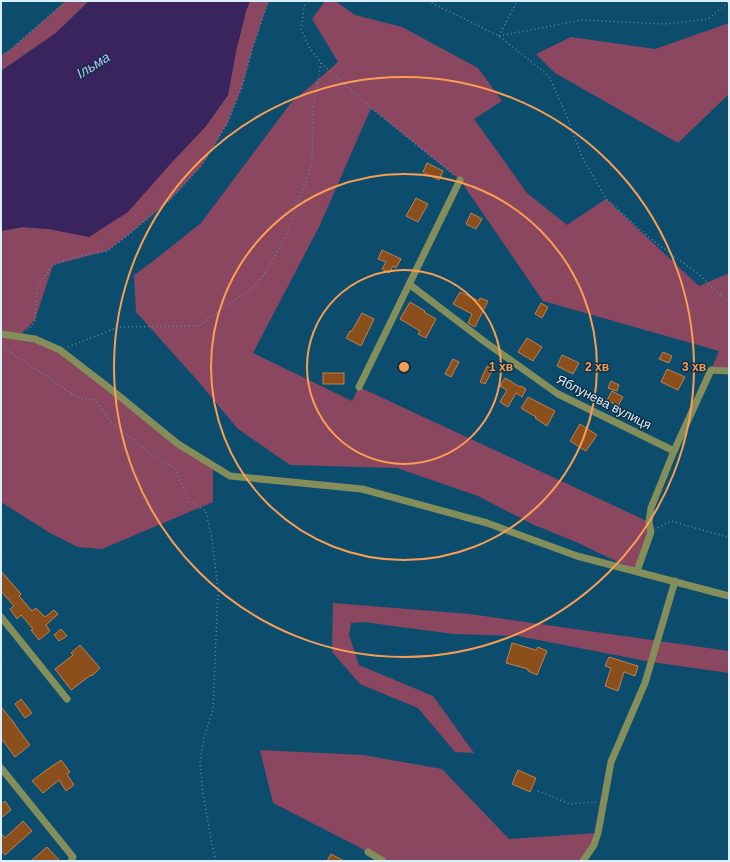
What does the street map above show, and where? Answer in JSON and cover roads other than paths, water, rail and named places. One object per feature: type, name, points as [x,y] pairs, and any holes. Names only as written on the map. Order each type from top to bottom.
[{"type":"street","points":[[359,387],[460,180]]},
{"type":"street","name":"Яблунева вулиця","points":[[408,284],[485,342],[558,394],[674,451]]},
{"type":"street","points":[[1,334],[35,339],[60,350],[178,444],[230,476],[362,490],[487,523],[577,556],[729,596]]},
{"type":"street","points":[[637,571],[651,532],[649,522],[651,508],[674,451],[711,370],[729,371]]},
{"type":"street","points":[[583,861],[594,845],[598,833],[611,762],[645,683],[676,582]]},
{"type":"street","points":[[1,617],[67,699]]},
{"type":"street","points":[[1,768],[73,857],[72,861]]},
{"type":"street","points":[[368,852],[383,861]]},
{"type":"water","name":"Ільма","points":[[89,1],[250,1],[236,51],[228,95],[206,126],[128,212],[89,237],[48,229],[23,227],[1,231],[1,71],[56,33]]}]
